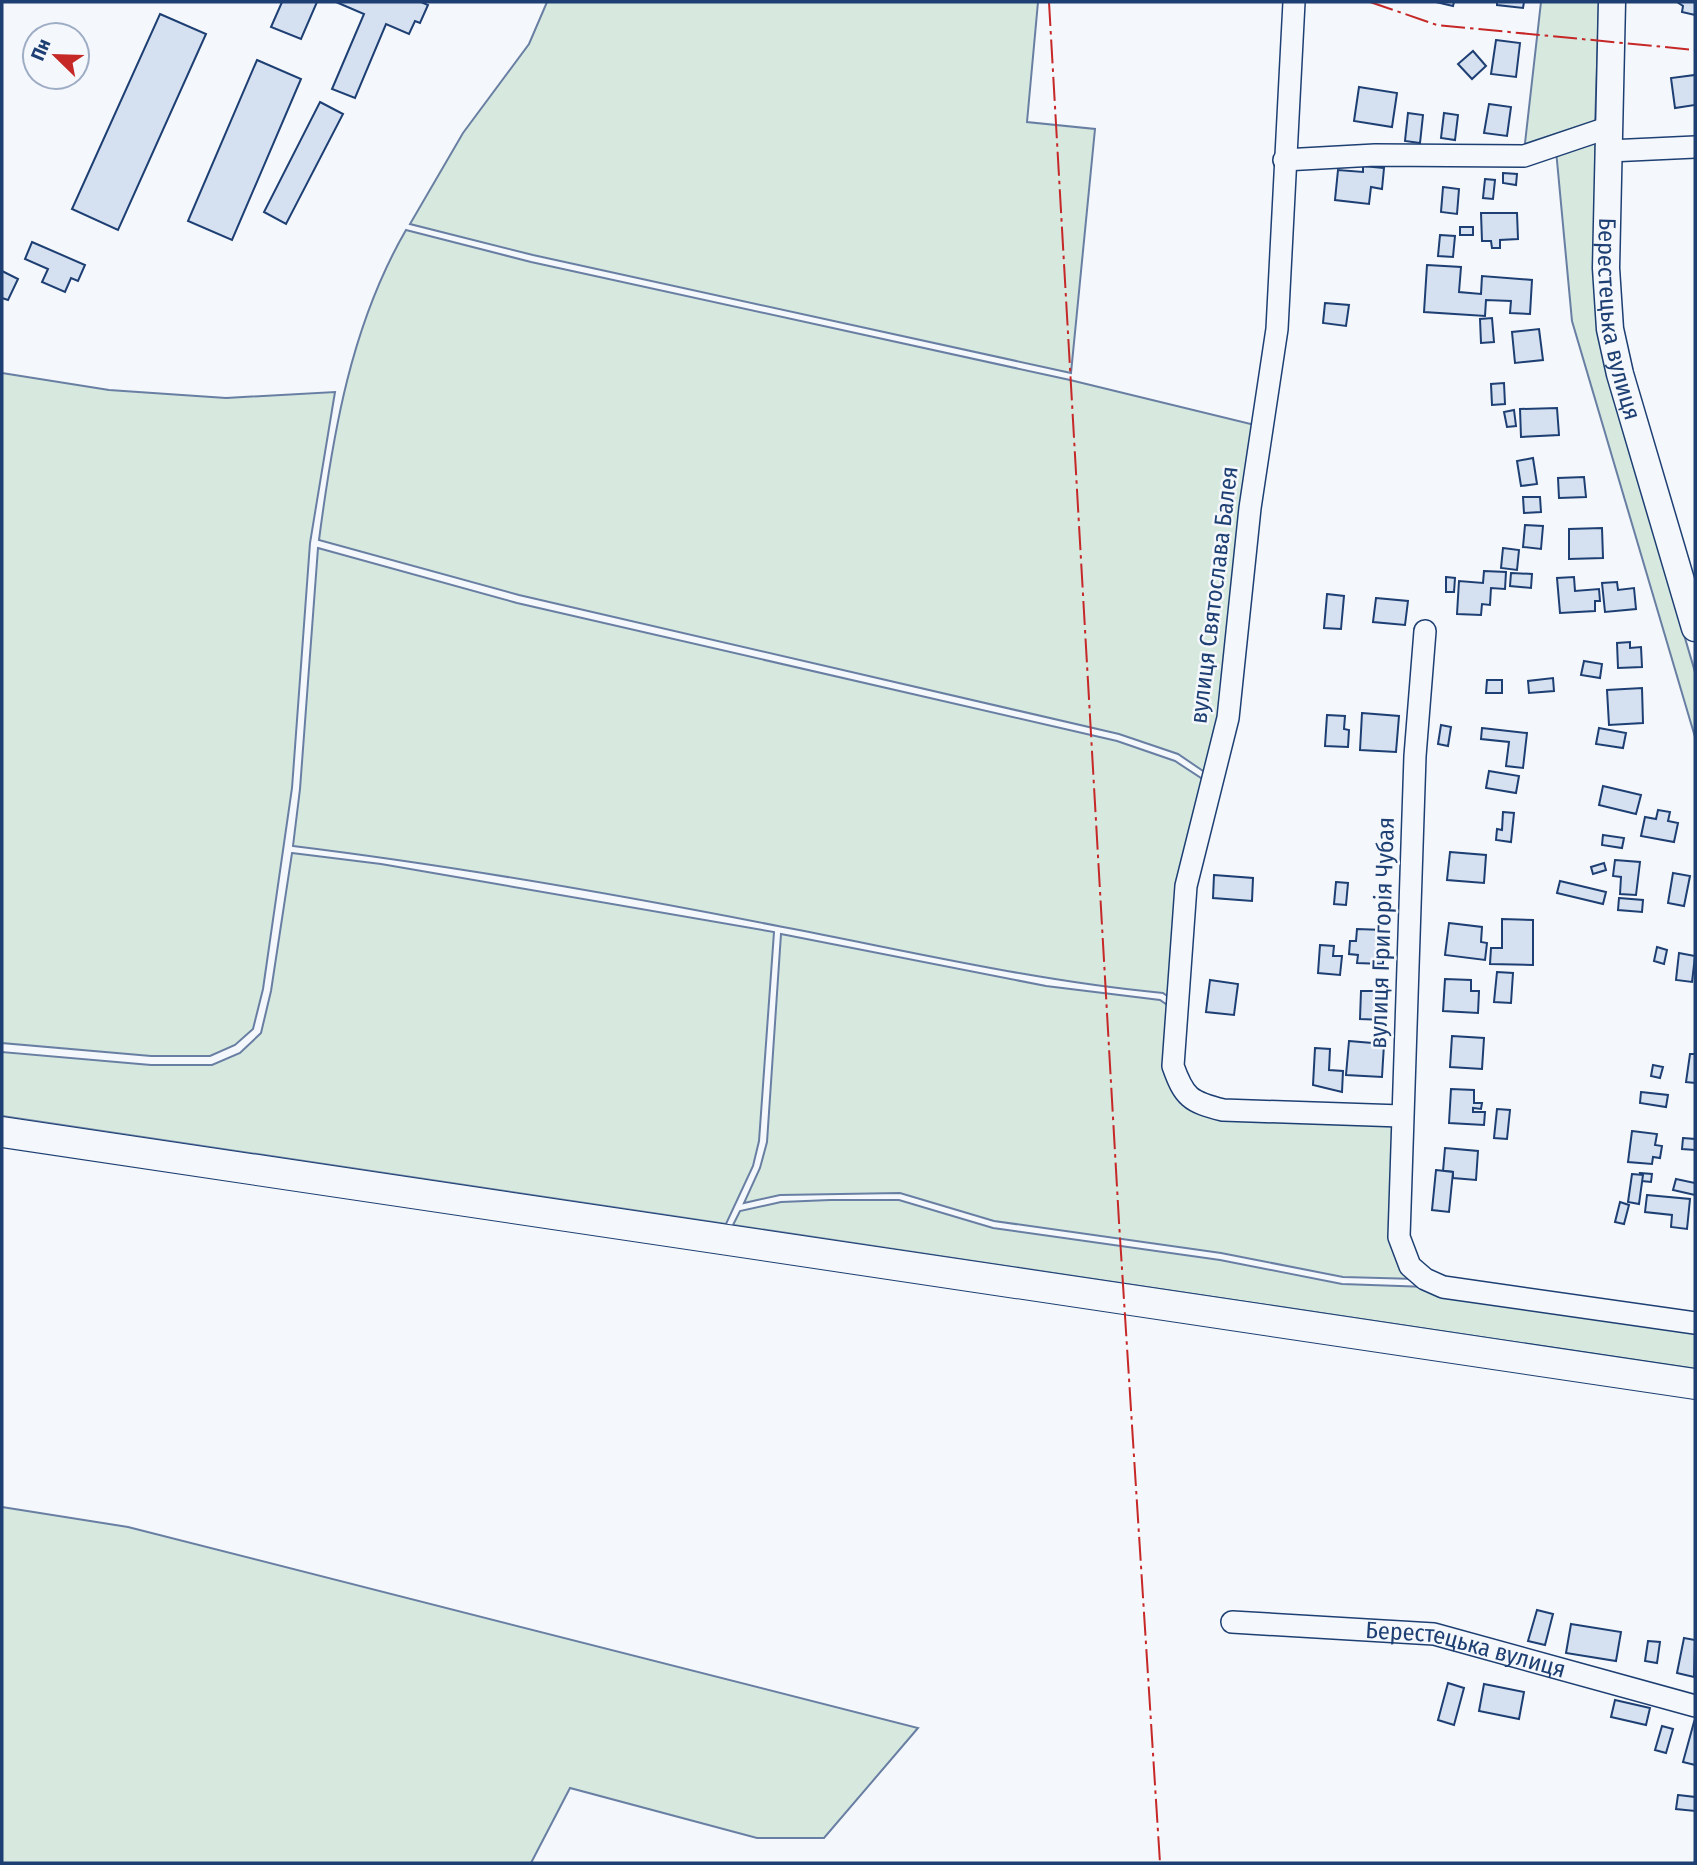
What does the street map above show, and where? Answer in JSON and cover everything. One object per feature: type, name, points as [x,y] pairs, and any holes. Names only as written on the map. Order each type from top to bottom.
[{"type":"highway","points":[[2,1132],[1695,1384]]},
{"type":"main road","name":"Берестецька вулиця","points":[[1612,2],[1606,268],[1611,329],[1620,374],[1695,628]]},
{"type":"street","name":"вулиця Святослава Балея","points":[[1294,2],[1277,329],[1250,508],[1228,718],[1186,886],[1173,1066],[1182,1091],[1198,1104],[1223,1110],[1401,1116]]},
{"type":"street","points":[[1284,160],[1375,155],[1524,156],[1608,140],[1695,147]]},
{"type":"street","name":"вулиця Григорія Чубая","points":[[1425,631],[1415,756],[1401,1116],[1399,1237],[1410,1266],[1424,1279],[1443,1287],[1695,1323]]},
{"type":"street","name":"Берестецька вулиця","points":[[1232,1622],[1434,1634],[1695,1706]]},
{"type":"shaded area","points":[[547,2],[1038,2],[1027,122],[1095,129],[1071,373],[533,255],[410,224],[463,133],[529,44]]},
{"type":"shaded area","points":[[1541,2],[1599,2],[1595,127],[1524,152]]},
{"type":"shaded area","points":[[1595,137],[1608,377],[1695,672],[1695,737],[1572,321],[1556,150]]},
{"type":"shaded area","points":[[406,230],[531,262],[1070,380],[1259,426],[1224,717],[1209,775],[1178,754],[1119,734],[519,595],[319,540],[347,380],[371,303]]},
{"type":"shaded area","points":[[2,373],[109,390],[226,398],[335,392],[310,543],[292,788],[263,989],[253,1029],[235,1045],[210,1056],[151,1056],[2,1043]]},
{"type":"shaded area","points":[[318,548],[517,603],[1117,741],[1175,761],[1207,782],[1174,1001],[1163,993],[1020,973],[600,893],[477,872],[293,846],[300,789]]},
{"type":"shaded area","points":[[292,853],[381,864],[774,932],[759,1141],[753,1166],[726,1224],[2,1116],[2,1052],[151,1065],[212,1065],[240,1053],[261,1033],[271,991]]},
{"type":"shaded area","points":[[781,934],[1046,986],[1160,1000],[1173,1009],[1170,1067],[1196,1107],[1396,1119],[1393,1237],[1416,1279],[1343,1277],[1221,1253],[994,1221],[900,1193],[780,1195],[744,1203],[760,1168],[767,1142]]},
{"type":"shaded area","points":[[899,1200],[993,1228],[1220,1260],[1342,1284],[1428,1287],[1695,1328],[1695,1369],[733,1225],[740,1211],[781,1202]]},
{"type":"shaded area","points":[[2,1507],[128,1527],[918,1728],[824,1838],[757,1838],[570,1788],[531,1863],[2,1863]]},
{"type":"building","points":[[282,2],[317,2],[301,39],[271,27]]},
{"type":"building","points":[[336,2],[421,2],[428,5],[420,23],[415,21],[409,34],[386,24],[355,98],[332,89],[364,14]]},
{"type":"building","points":[[1436,2],[1454,2],[1453,6]]},
{"type":"building","points":[[1497,2],[1524,2],[1523,8],[1497,5]]},
{"type":"building","points":[[1677,2],[1695,2],[1695,15],[1682,12],[1683,6]]},
{"type":"building","points":[[160,14],[206,34],[118,230],[72,209]]},
{"type":"building","points":[[1496,40],[1520,43],[1516,77],[1491,74]]},
{"type":"building","points":[[1473,51],[1486,66],[1472,79],[1458,64]]},
{"type":"building","points":[[257,60],[301,79],[232,240],[188,221]]},
{"type":"building","points":[[1695,75],[1695,105],[1675,108],[1671,78]]},
{"type":"building","points":[[1359,87],[1397,93],[1392,127],[1354,121]]},
{"type":"building","points":[[320,102],[343,114],[286,224],[264,212]]},
{"type":"building","points":[[1489,104],[1511,107],[1507,136],[1484,133]]},
{"type":"building","points":[[1408,113],[1423,115],[1420,143],[1405,141]]},
{"type":"building","points":[[1444,113],[1458,115],[1455,140],[1441,138]]},
{"type":"building","points":[[1363,166],[1384,168],[1382,189],[1371,187],[1369,204],[1335,200],[1338,170],[1363,172]]},
{"type":"building","points":[[1503,173],[1517,174],[1516,185],[1503,183]]},
{"type":"building","points":[[1485,179],[1495,180],[1493,199],[1483,198]]},
{"type":"building","points":[[1443,187],[1459,189],[1457,214],[1441,212]]},
{"type":"building","points":[[1481,213],[1517,213],[1518,239],[1500,240],[1500,248],[1492,248],[1491,241],[1482,241]]},
{"type":"building","points":[[1460,227],[1473,227],[1473,235],[1460,235]]},
{"type":"building","points":[[1440,235],[1455,236],[1453,257],[1438,256]]},
{"type":"building","points":[[32,242],[85,265],[78,281],[71,278],[65,292],[42,282],[48,269],[25,259]]},
{"type":"building","points":[[1427,265],[1461,267],[1459,292],[1481,294],[1482,276],[1532,280],[1530,314],[1510,313],[1511,301],[1486,300],[1485,316],[1424,312]]},
{"type":"building","points":[[2,271],[18,279],[8,300],[2,298]]},
{"type":"building","points":[[1325,303],[1349,305],[1346,326],[1323,323]]},
{"type":"building","points":[[1492,318],[1494,342],[1481,343],[1480,319]]},
{"type":"building","points":[[1539,329],[1543,360],[1515,363],[1512,332]]},
{"type":"building","points":[[1504,383],[1505,404],[1492,405],[1491,384]]},
{"type":"building","points":[[1557,408],[1559,435],[1521,437],[1520,409]]},
{"type":"building","points":[[1514,410],[1516,426],[1507,427],[1504,412]]},
{"type":"building","points":[[1533,458],[1537,484],[1521,486],[1517,461]]},
{"type":"building","points":[[1584,477],[1586,497],[1559,498],[1558,478]]},
{"type":"building","points":[[1523,497],[1540,497],[1541,512],[1524,513]]},
{"type":"building","points":[[1525,525],[1543,526],[1541,549],[1523,547]]},
{"type":"building","points":[[1602,528],[1603,558],[1569,559],[1569,529]]},
{"type":"building","points":[[1503,548],[1519,550],[1517,570],[1501,568]]},
{"type":"building","points":[[1484,571],[1506,572],[1505,589],[1491,588],[1490,605],[1482,604],[1481,615],[1457,614],[1459,581],[1483,583]]},
{"type":"building","points":[[1511,573],[1532,574],[1531,588],[1510,586]]},
{"type":"building","points":[[1446,577],[1455,578],[1454,592],[1446,592]]},
{"type":"building","points":[[1574,577],[1575,591],[1599,589],[1600,601],[1595,601],[1595,611],[1560,613],[1557,578]]},
{"type":"building","points":[[1617,582],[1618,590],[1634,588],[1636,609],[1605,612],[1602,583]]},
{"type":"building","points":[[1327,594],[1344,596],[1341,629],[1324,628]]},
{"type":"building","points":[[1376,598],[1408,601],[1405,625],[1373,622]]},
{"type":"building","points":[[1630,642],[1630,648],[1641,647],[1642,667],[1618,668],[1617,643]]},
{"type":"building","points":[[1584,661],[1602,664],[1600,678],[1581,675]]},
{"type":"building","points":[[1553,678],[1554,691],[1529,693],[1528,681]]},
{"type":"building","points":[[1487,680],[1502,680],[1502,693],[1486,693]]},
{"type":"building","points":[[1642,688],[1643,723],[1609,725],[1607,690]]},
{"type":"building","points":[[1362,713],[1399,716],[1396,752],[1360,750]]},
{"type":"building","points":[[1327,715],[1345,716],[1344,729],[1349,730],[1348,747],[1325,746]]},
{"type":"building","points":[[1441,725],[1451,727],[1448,746],[1438,744]]},
{"type":"building","points":[[1482,728],[1527,733],[1523,768],[1506,766],[1509,742],[1481,739]]},
{"type":"building","points":[[1599,728],[1626,733],[1623,748],[1596,744]]},
{"type":"building","points":[[1489,771],[1519,776],[1516,793],[1486,788]]},
{"type":"building","points":[[1603,786],[1641,795],[1636,814],[1599,805]]},
{"type":"building","points":[[1658,810],[1670,812],[1668,821],[1678,823],[1674,842],[1641,836],[1645,817],[1656,819]]},
{"type":"building","points":[[1503,812],[1514,813],[1511,842],[1496,840],[1497,829],[1502,830]]},
{"type":"building","points":[[1603,835],[1624,838],[1622,848],[1602,845]]},
{"type":"building","points":[[1450,852],[1486,855],[1484,883],[1447,880]]},
{"type":"building","points":[[1615,860],[1640,862],[1636,895],[1620,894],[1621,877],[1613,876]]},
{"type":"building","points":[[1604,863],[1606,870],[1593,874],[1591,867]]},
{"type":"building","points":[[1673,873],[1690,876],[1684,906],[1668,903]]},
{"type":"building","points":[[1214,875],[1253,878],[1252,901],[1213,898]]},
{"type":"building","points":[[1560,881],[1606,892],[1603,904],[1557,893]]},
{"type":"building","points":[[1336,882],[1348,883],[1346,905],[1334,904]]},
{"type":"building","points":[[1619,898],[1643,900],[1642,912],[1618,910]]},
{"type":"building","points":[[1502,919],[1533,920],[1533,965],[1490,964],[1491,948],[1502,948]]},
{"type":"building","points":[[1449,923],[1482,927],[1481,942],[1487,943],[1485,960],[1445,955]]},
{"type":"building","points":[[1357,929],[1384,930],[1383,964],[1357,963],[1358,955],[1349,954],[1350,941],[1356,941]]},
{"type":"building","points":[[1320,945],[1334,946],[1333,956],[1342,956],[1340,975],[1318,973]]},
{"type":"building","points":[[1657,947],[1667,950],[1664,964],[1654,961]]},
{"type":"building","points":[[1679,953],[1695,956],[1692,982],[1676,980]]},
{"type":"building","points":[[1497,972],[1513,973],[1511,1003],[1494,1002]]},
{"type":"building","points":[[1445,979],[1471,980],[1471,991],[1479,991],[1478,1013],[1443,1011]]},
{"type":"building","points":[[1210,980],[1238,984],[1234,1015],[1206,1012]]},
{"type":"building","points":[[1361,991],[1386,991],[1385,1020],[1360,1019]]},
{"type":"building","points":[[1452,1036],[1484,1038],[1482,1069],[1450,1067]]},
{"type":"building","points":[[1349,1041],[1384,1044],[1382,1077],[1346,1075]]},
{"type":"building","points":[[1315,1048],[1330,1049],[1329,1070],[1343,1071],[1342,1092],[1313,1085]]},
{"type":"building","points":[[1690,1054],[1695,1054],[1695,1083],[1686,1082]]},
{"type":"building","points":[[1653,1065],[1663,1067],[1660,1078],[1651,1076]]},
{"type":"building","points":[[1451,1089],[1474,1090],[1474,1103],[1482,1103],[1481,1109],[1473,1108],[1473,1112],[1485,1112],[1484,1125],[1449,1123]]},
{"type":"building","points":[[1641,1092],[1668,1095],[1666,1107],[1640,1103]]},
{"type":"building","points":[[1497,1109],[1510,1110],[1507,1139],[1494,1138]]},
{"type":"building","points":[[1632,1131],[1657,1134],[1655,1145],[1662,1146],[1660,1158],[1653,1157],[1652,1164],[1628,1162]]},
{"type":"building","points":[[1683,1138],[1695,1139],[1695,1150],[1682,1149]]},
{"type":"building","points":[[1445,1148],[1478,1151],[1476,1180],[1453,1178],[1453,1172],[1443,1171]]},
{"type":"building","points":[[1436,1170],[1453,1172],[1449,1212],[1432,1210]]},
{"type":"building","points":[[1640,1173],[1652,1174],[1651,1182],[1642,1181]]},
{"type":"building","points":[[1632,1174],[1643,1175],[1639,1204],[1628,1202]]},
{"type":"building","points":[[1676,1179],[1695,1183],[1695,1195],[1673,1190]]},
{"type":"building","points":[[1647,1195],[1690,1199],[1687,1229],[1671,1227],[1672,1215],[1645,1212]]},
{"type":"building","points":[[1620,1202],[1629,1205],[1624,1224],[1615,1222]]},
{"type":"building","points":[[1537,1610],[1553,1614],[1545,1645],[1528,1641]]},
{"type":"building","points":[[1571,1624],[1621,1632],[1616,1661],[1566,1653]]},
{"type":"building","points":[[1684,1638],[1695,1640],[1694,1677],[1677,1673]]},
{"type":"building","points":[[1648,1641],[1660,1642],[1657,1663],[1645,1661]]},
{"type":"building","points":[[1448,1683],[1464,1688],[1454,1725],[1438,1720]]},
{"type":"building","points":[[1484,1684],[1524,1692],[1519,1719],[1479,1711]]},
{"type":"building","points":[[1615,1700],[1650,1708],[1646,1725],[1611,1717]]},
{"type":"building","points":[[1695,1723],[1695,1765],[1683,1762]]},
{"type":"building","points":[[1662,1726],[1673,1729],[1666,1753],[1655,1750]]},
{"type":"building","points":[[1678,1795],[1695,1797],[1695,1811],[1676,1809]]},
{"type":"power","points":[[1049,2],[1119,1222],[1160,1863]]},
{"type":"power","points":[[1370,2],[1437,25],[1695,50]]}]
